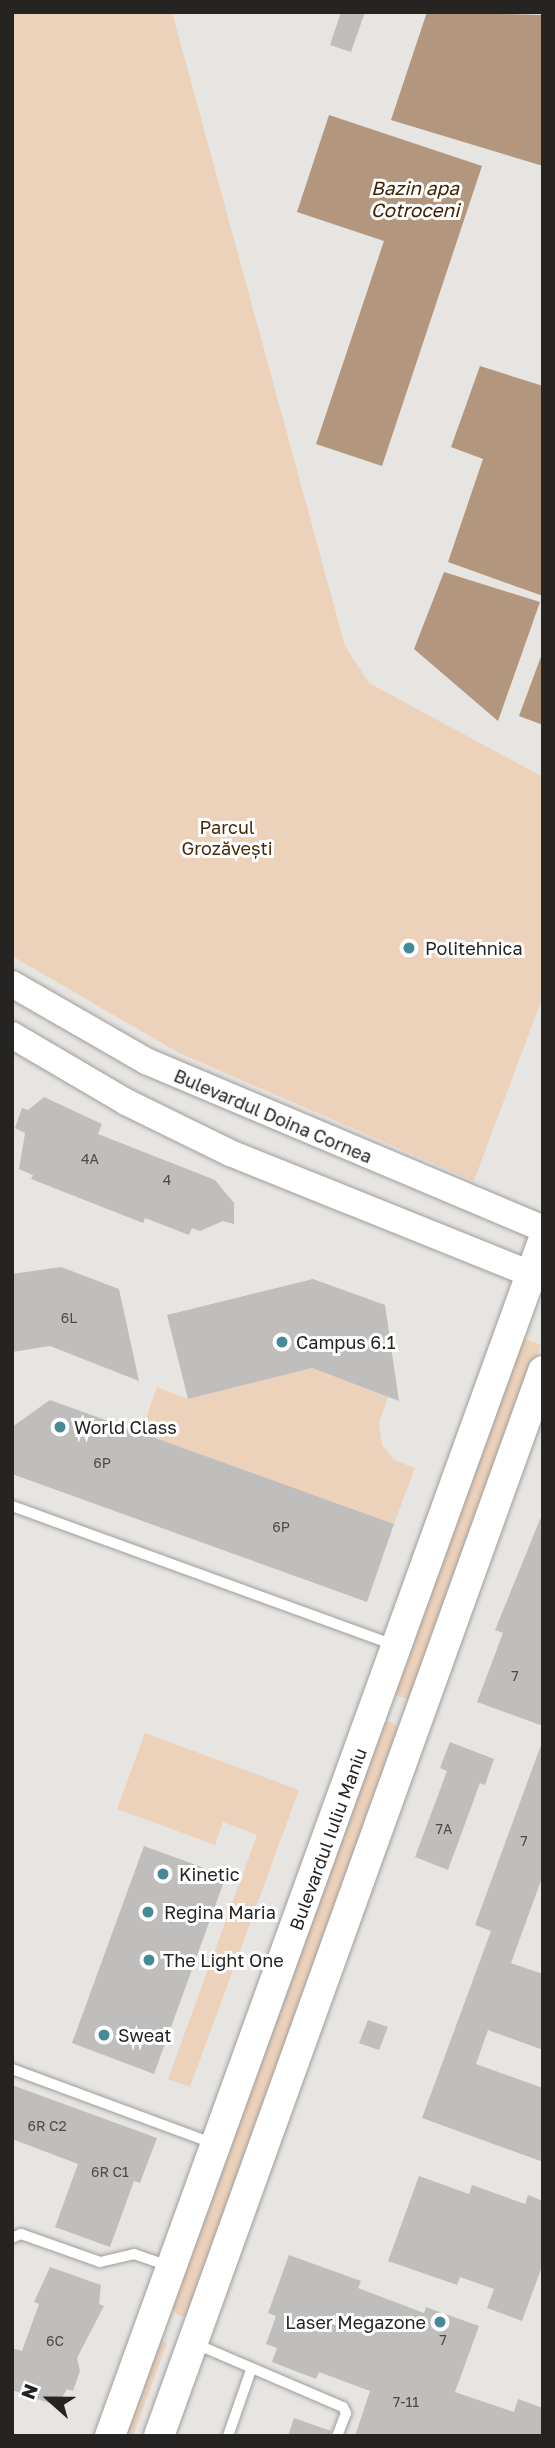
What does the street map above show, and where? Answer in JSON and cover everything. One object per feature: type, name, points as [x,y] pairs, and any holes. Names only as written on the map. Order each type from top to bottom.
[{"type":"main road","name":"Bulevardul Doina Cornea","points":[[12,984],[146,1061],[543,1229]]},
{"type":"main road","points":[[12,1035],[126,1102],[230,1153],[537,1277]]},
{"type":"main road","name":"Bulevardul Iuliu Maniu","points":[[110,2436],[397,1646],[537,1277],[543,1241]]},
{"type":"main road","points":[[159,2436],[543,1371]]},
{"type":"lane","points":[[12,1506],[397,1646]]},
{"type":"lane","points":[[12,2069],[216,2144]]},
{"type":"lane","points":[[15,2233],[100,2262],[134,2254],[172,2267]]},
{"type":"lane","points":[[193,2342],[251,2370],[343,2407],[346,2413],[337,2436]]},
{"type":"lane","points":[[228,2436],[251,2370]]},
{"type":"green space","name":"Parcul Grozăvești","points":[[12,12],[172,12],[345,646],[369,683],[543,777],[543,996],[474,1181],[179,1053],[12,956]]},
{"type":"green space","points":[[518,1336],[541,1345],[415,1695],[407,1699],[396,1695],[394,1685]]},
{"type":"green space","points":[[312,1368],[388,1397],[379,1423],[382,1445],[394,1460],[415,1468],[394,1524],[141,1433],[157,1387],[188,1399]]},
{"type":"green space","points":[[387,1721],[395,1724],[400,1734],[190,2316],[180,2316],[168,2306],[379,1727]]},
{"type":"green space","points":[[145,1733],[299,1790],[190,2087],[168,2079],[257,1835],[223,1822],[215,1845],[117,1809]]},
{"type":"green space","points":[[159,2337],[167,2343],[133,2436],[124,2436]]},
{"type":"water","name":"Bazin apa Cotroceni","points":[[427,12],[543,15],[543,166],[391,120]]},
{"type":"water","name":"Bazin apa Cotroceni","points":[[329,115],[482,166],[382,466],[316,444],[384,241],[297,212]]},
{"type":"water","points":[[480,366],[543,386],[543,596],[448,562],[483,459],[451,447]]},
{"type":"water","points":[[444,572],[540,602],[498,721],[414,649]]},
{"type":"water","points":[[543,651],[543,725],[519,716]]},
{"type":"building","points":[[341,12],[365,12],[351,52],[330,45]]},
{"type":"building","points":[[44,1097],[102,1124],[98,1134],[215,1180],[234,1203],[234,1224],[223,1221],[200,1231],[192,1228],[189,1235],[145,1218],[143,1223],[31,1179],[33,1175],[19,1169],[25,1133],[15,1128],[22,1108],[28,1110]]},
{"type":"building","points":[[61,1267],[119,1289],[139,1381],[50,1346],[12,1352],[12,1274]]},
{"type":"building","name":"Campus 6.1","points":[[313,1279],[385,1305],[399,1401],[312,1368],[188,1399],[167,1315]]},
{"type":"building","points":[[50,1400],[394,1524],[367,1602],[12,1474],[12,1427]]},
{"type":"building","points":[[541,1517],[543,1726],[477,1702],[503,1633],[495,1630]]},
{"type":"building","points":[[450,1742],[494,1759],[485,1785],[480,1783],[448,1870],[415,1857],[447,1771],[440,1768]]},
{"type":"building","points":[[541,1745],[543,1875],[511,1963],[543,1974],[543,2050],[488,2030],[476,2064],[543,2088],[543,2162],[422,2118],[491,1931],[475,1925]]},
{"type":"building","name":"The Light One","points":[[144,1846],[226,1876],[154,2074],[72,2043]]},
{"type":"building","points":[[368,2020],[388,2027],[379,2050],[359,2043]]},
{"type":"building","points":[[12,2085],[157,2138],[140,2183],[134,2181],[110,2247],[55,2227],[78,2164],[12,2139]]},
{"type":"building","points":[[419,2176],[469,2194],[472,2185],[525,2204],[528,2195],[543,2201],[543,2264],[522,2321],[487,2308],[494,2289],[460,2277],[457,2285],[388,2261]]},
{"type":"building","points":[[289,2255],[361,2281],[358,2288],[424,2313],[426,2307],[479,2326],[455,2392],[514,2412],[518,2399],[543,2408],[543,2436],[355,2436],[370,2391],[319,2372],[316,2379],[272,2362],[277,2348],[266,2344],[276,2316],[268,2313]]},
{"type":"building","points":[[50,2267],[101,2285],[99,2304],[104,2306],[77,2358],[80,2371],[73,2391],[67,2389],[57,2406],[12,2390],[12,2348],[22,2351],[39,2304],[34,2302]]},
{"type":"building","points":[[294,2418],[331,2431],[330,2436],[288,2436]]},
{"type":"place","name":"Politehnica","points":[[409,948]]},
{"type":"place","name":"Campus 6.1","points":[[282,1342]]},
{"type":"place","name":"World Class","points":[[60,1427]]},
{"type":"place","name":"Kinetic","points":[[163,1874]]},
{"type":"place","name":"Regina Maria","points":[[148,1912]]},
{"type":"place","name":"The Light One","points":[[149,1960]]},
{"type":"place","name":"Sweat","points":[[104,2035]]},
{"type":"place","name":"Laser Megazone","points":[[440,2322]]}]
